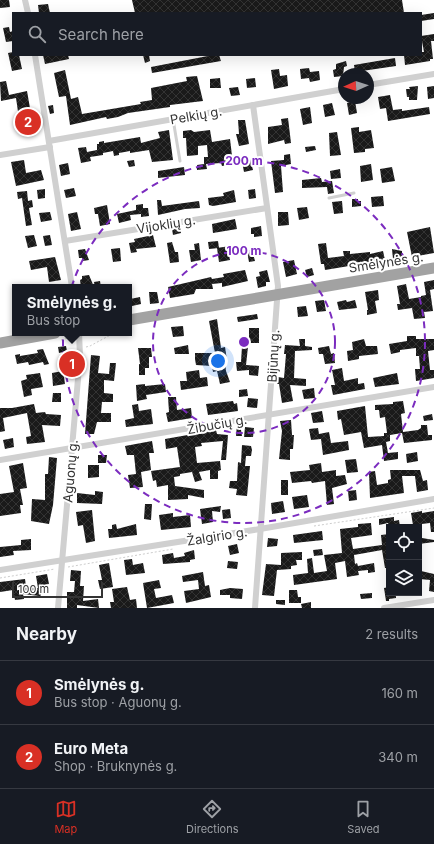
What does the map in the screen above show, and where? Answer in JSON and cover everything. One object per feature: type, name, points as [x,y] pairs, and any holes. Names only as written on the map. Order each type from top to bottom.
[{"type":"highway","name":"Smėlynės g.","points":[[132,319],[434,268]]},
{"type":"highway","points":[[0,342],[54,337]]},
{"type":"street","points":[[25,0],[28,12]]},
{"type":"street","points":[[34,56],[72,284]]},
{"type":"street","points":[[374,84],[434,74]]},
{"type":"street","name":"Pelkių g.","points":[[0,155],[173,119],[338,91]]},
{"type":"street","name":"Bijūnų g.","points":[[253,105],[278,286],[255,608]]},
{"type":"street","name":"Vijoklių g.","points":[[65,241],[267,208]]},
{"type":"street","name":"Aguonų g.","points":[[58,608],[80,348],[79,336]]},
{"type":"street","name":"Žibučių g.","points":[[0,460],[434,387]]},
{"type":"street","name":"Žalgirio g.","points":[[0,570],[260,529],[434,499]]},
{"type":"street","points":[[384,608],[434,600]]},
{"type":"lane","points":[[173,119],[180,161]]},
{"type":"lane","points":[[329,198],[354,193]]},
{"type":"path","points":[[54,337],[68,338],[73,342],[74,346],[80,348],[90,346],[108,336]]},
{"type":"building","points":[[0,0],[9,0],[10,7],[0,8]]},
{"type":"building","points":[[132,0],[402,0],[404,12],[135,12]]},
{"type":"building","points":[[48,4],[50,12],[39,12],[38,5]]},
{"type":"building","points":[[434,13],[434,19],[422,21],[422,15]]},
{"type":"building","points":[[9,27],[10,32],[12,31],[12,41],[6,42],[3,28]]},
{"type":"building","points":[[434,34],[434,41],[431,41],[433,59],[430,59],[430,61],[405,65],[404,56],[422,56],[422,52],[424,52],[422,36]]},
{"type":"building","points":[[12,52],[12,56],[19,56],[22,69],[12,71],[8,53]]},
{"type":"building","points":[[43,56],[68,56],[69,59],[45,64]]},
{"type":"building","points":[[143,56],[149,56],[150,61],[145,63]]},
{"type":"building","points":[[208,56],[219,56],[221,61],[152,73],[151,67]]},
{"type":"building","points":[[395,58],[396,66],[374,69],[374,68],[354,68],[354,65]]},
{"type":"building","points":[[346,61],[347,66],[344,68],[338,68],[338,77],[334,77],[333,70],[336,69],[336,64]]},
{"type":"building","points":[[309,68],[310,72],[319,71],[320,80],[310,82],[309,78],[301,79],[300,69]]},
{"type":"building","points":[[279,69],[280,76],[287,75],[288,86],[274,89],[271,70]]},
{"type":"building","points":[[65,70],[71,99],[78,97],[82,114],[141,104],[140,102],[152,100],[151,88],[187,81],[186,77],[197,76],[203,101],[170,105],[170,107],[128,113],[118,117],[107,119],[106,117],[70,125],[66,96],[59,97],[54,73]]},
{"type":"building","points":[[220,78],[221,88],[210,88],[210,79]]},
{"type":"building","points":[[255,78],[256,87],[247,88],[246,79]]},
{"type":"building","points":[[6,81],[9,95],[27,91],[34,131],[21,132],[16,98],[1,101],[0,82]]},
{"type":"building","points":[[418,86],[417,100],[409,100],[406,89],[410,89],[409,87]]},
{"type":"building","points":[[434,86],[434,98],[428,99],[427,87]]},
{"type":"building","points":[[238,87],[240,95],[231,96],[229,88]]},
{"type":"building","points":[[390,95],[393,110],[402,109],[402,111],[429,107],[430,114],[388,121],[386,108],[380,109],[378,97]]},
{"type":"building","points":[[332,103],[335,115],[325,117],[323,105]]},
{"type":"building","points":[[347,104],[356,104],[357,113],[349,115]]},
{"type":"building","points":[[53,105],[54,113],[50,114],[48,106]]},
{"type":"building","points":[[310,107],[312,123],[303,125],[300,109]]},
{"type":"building","points":[[288,118],[291,143],[285,144],[284,140],[268,144],[268,127],[282,125],[281,119]]},
{"type":"building","points":[[238,120],[245,120],[249,144],[239,146],[236,134],[239,134]]},
{"type":"building","points":[[359,127],[359,132],[371,130],[374,148],[365,149],[365,152],[354,153],[351,128]]},
{"type":"building","points":[[169,130],[173,160],[152,162],[149,150],[130,153],[130,151],[119,153],[119,155],[114,156],[113,151],[103,153],[103,155],[90,157],[91,161],[81,163],[78,148],[86,147],[87,152],[97,150],[97,144],[99,144],[99,142],[104,141],[104,143],[140,137],[141,143],[160,138],[158,132]]},
{"type":"building","points":[[191,130],[194,132],[210,130],[212,142],[230,139],[233,164],[222,166],[221,163],[206,164],[207,169],[197,170],[197,165],[204,164],[204,157],[208,157],[207,145],[198,146],[198,155],[187,156],[186,138],[183,138],[183,131]]},
{"type":"building","points":[[337,132],[341,155],[330,156],[329,133]]},
{"type":"building","points":[[315,146],[316,150],[306,152],[305,147]]},
{"type":"building","points":[[290,154],[291,164],[281,166],[283,192],[275,193],[271,161],[284,160],[284,155]]},
{"type":"building","points":[[250,159],[253,170],[244,172],[242,161]]},
{"type":"building","points":[[24,160],[26,173],[41,170],[44,180],[16,186],[11,162]]},
{"type":"building","points":[[134,160],[135,166],[129,167],[127,161]]},
{"type":"building","points":[[68,163],[70,174],[61,176],[59,165]]},
{"type":"building","points":[[371,164],[373,180],[361,182],[360,166]]},
{"type":"building","points":[[184,167],[185,175],[158,178],[158,171]]},
{"type":"building","points":[[392,167],[395,181],[382,183],[380,169]]},
{"type":"building","points":[[340,169],[341,178],[331,179],[330,171]]},
{"type":"building","points":[[321,178],[322,182],[332,181],[334,193],[328,194],[327,187],[302,188],[302,180]]},
{"type":"building","points":[[74,188],[76,196],[66,198],[64,190]]},
{"type":"building","points":[[45,189],[45,198],[38,199],[37,190]]},
{"type":"building","points":[[255,189],[256,198],[249,199],[248,190]]},
{"type":"building","points":[[234,190],[236,202],[213,206],[209,205],[208,198],[224,196],[223,193]]},
{"type":"building","points":[[27,191],[28,201],[32,200],[33,207],[29,208],[32,225],[26,226],[22,198],[18,199],[17,192]]},
{"type":"building","points":[[383,196],[384,206],[372,207],[371,197]]},
{"type":"building","points":[[352,199],[358,199],[358,201],[361,201],[361,206],[352,207]]},
{"type":"building","points":[[157,200],[161,200],[162,206],[199,201],[200,208],[185,209],[158,215]]},
{"type":"building","points":[[342,201],[343,213],[334,214],[332,202]]},
{"type":"building","points":[[143,204],[143,208],[148,208],[149,216],[141,217],[141,214],[130,215],[131,220],[119,223],[117,214],[136,210],[136,205]]},
{"type":"building","points":[[107,205],[110,224],[100,226],[98,214],[95,214],[94,208]]},
{"type":"building","points":[[307,207],[309,218],[299,220],[297,208]]},
{"type":"building","points":[[50,212],[52,220],[41,222],[39,213]]},
{"type":"building","points":[[77,212],[81,229],[71,231],[68,214]]},
{"type":"building","points":[[278,212],[288,212],[289,225],[278,226]]},
{"type":"building","points":[[235,219],[237,229],[213,233],[212,224]]},
{"type":"building","points":[[261,226],[262,236],[254,237],[254,234],[251,234],[251,228]]},
{"type":"building","points":[[180,227],[181,233],[173,235],[172,229]]},
{"type":"building","points":[[430,227],[434,253],[412,257],[407,232]]},
{"type":"building","points":[[34,235],[37,246],[28,248],[25,236]]},
{"type":"building","points":[[50,235],[52,245],[45,246],[43,236]]},
{"type":"building","points":[[153,235],[156,247],[136,249],[137,252],[131,253],[129,243],[135,242],[134,239]]},
{"type":"building","points":[[218,241],[219,248],[209,249],[208,242]]},
{"type":"building","points":[[172,242],[175,252],[178,252],[179,262],[170,263],[167,243]]},
{"type":"building","points":[[199,243],[201,260],[191,262],[189,250],[195,250],[194,244]]},
{"type":"building","points":[[326,243],[328,258],[344,256],[343,251],[350,251],[350,254],[370,252],[370,254],[383,251],[385,260],[325,270],[324,264],[321,264],[318,244]]},
{"type":"building","points":[[230,246],[230,260],[219,262],[217,248]]},
{"type":"building","points":[[120,248],[121,261],[113,262],[111,249]]},
{"type":"building","points":[[85,249],[89,260],[83,261],[82,258],[79,258],[78,250]]},
{"type":"building","points":[[392,249],[402,251],[402,259],[393,259]]},
{"type":"building","points":[[252,250],[255,261],[249,262],[247,251]]},
{"type":"building","points":[[55,257],[61,280],[49,282],[47,267],[31,270],[29,261]]},
{"type":"building","points":[[294,260],[297,274],[286,277],[283,262]]},
{"type":"building","points":[[312,268],[314,275],[307,277],[305,270]]},
{"type":"building","points":[[245,270],[248,281],[222,287],[222,283],[212,284],[213,289],[196,289],[194,294],[170,298],[168,287],[211,277],[212,279],[224,277],[223,274]]},
{"type":"building","points":[[267,270],[270,282],[266,282],[266,286],[258,288],[256,277],[260,276],[259,272]]},
{"type":"building","points":[[89,275],[93,284],[81,284],[80,280],[82,279],[82,276]]},
{"type":"building","points":[[434,280],[434,289],[430,290],[433,311],[424,312],[425,318],[414,319],[412,308],[398,310],[397,304],[400,304],[397,286],[406,284],[409,299],[426,295],[424,282]]},
{"type":"building","points":[[100,281],[100,284],[94,284],[94,282]]},
{"type":"building","points":[[378,290],[379,300],[375,301],[377,313],[367,315],[368,310],[365,292]]},
{"type":"building","points":[[149,292],[157,292],[159,303],[150,304]]},
{"type":"building","points":[[140,297],[141,304],[132,306],[132,299]]},
{"type":"building","points":[[324,300],[326,311],[317,312],[315,301]]},
{"type":"building","points":[[346,300],[347,302],[355,300],[357,308],[339,310],[337,302]]},
{"type":"building","points":[[306,306],[308,316],[298,317],[297,307]]},
{"type":"building","points":[[257,314],[258,319],[238,322],[237,317]]},
{"type":"building","points":[[217,319],[221,348],[225,347],[227,360],[225,361],[226,371],[230,382],[220,384],[217,371],[213,372],[212,366],[196,365],[195,359],[195,353],[215,353],[209,321]]},
{"type":"building","points":[[183,326],[184,336],[173,337],[171,327]]},
{"type":"building","points":[[249,328],[259,328],[259,343],[249,343]]},
{"type":"building","points":[[407,336],[416,336],[416,339],[434,339],[434,350],[428,351],[430,370],[434,370],[434,378],[416,381],[415,369],[420,369],[419,356],[416,356],[416,348],[400,350],[400,352],[391,354],[389,344],[407,341]]},
{"type":"building","points":[[299,339],[305,339],[305,346],[312,347],[312,350],[295,351],[294,378],[306,379],[306,386],[290,385],[293,401],[282,403],[279,384],[277,384],[278,377],[284,378],[286,354],[284,354],[285,345],[300,346]]},
{"type":"building","points":[[364,339],[366,346],[377,346],[378,354],[359,356],[359,359],[348,361],[347,351],[353,350],[352,342]]},
{"type":"building","points":[[188,345],[189,354],[175,354],[174,348]]},
{"type":"building","points":[[66,346],[67,351],[59,353],[58,347]]},
{"type":"building","points":[[242,346],[248,347],[246,365],[259,366],[258,376],[249,375],[249,370],[237,371],[236,362],[241,362]]},
{"type":"building","points":[[329,346],[331,354],[334,353],[335,363],[325,364],[323,354],[319,354],[318,348]]},
{"type":"building","points":[[138,348],[151,348],[152,357],[149,357],[149,368],[145,368],[145,375],[139,375],[140,364]]},
{"type":"building","points":[[43,349],[49,364],[44,365],[43,362],[29,365],[28,362],[17,364],[15,355],[20,354],[20,356],[38,353],[37,350]]},
{"type":"building","points":[[91,355],[100,356],[98,373],[109,374],[110,363],[116,363],[114,381],[104,380],[104,393],[113,394],[113,402],[102,402],[101,413],[111,413],[111,422],[97,422],[94,434],[85,434]]},
{"type":"building","points":[[342,368],[344,381],[358,378],[358,384],[364,383],[365,389],[333,395],[331,385],[335,385],[332,370]]},
{"type":"building","points":[[199,370],[200,378],[207,377],[208,386],[181,390],[180,381],[187,381],[186,372]]},
{"type":"building","points":[[63,371],[65,384],[53,386],[52,373]]},
{"type":"building","points":[[40,373],[43,387],[31,389],[32,395],[24,397],[21,381],[27,379],[26,375]]},
{"type":"building","points":[[397,373],[399,384],[375,387],[373,378]]},
{"type":"building","points":[[145,384],[145,386],[165,384],[166,392],[146,395],[147,399],[137,401],[136,385]]},
{"type":"building","points":[[314,388],[315,398],[304,399],[302,390]]},
{"type":"building","points":[[247,389],[248,396],[239,397],[239,390]]},
{"type":"building","points":[[53,393],[61,393],[61,402],[52,402]]},
{"type":"building","points":[[168,397],[176,397],[177,410],[191,408],[192,418],[168,422],[166,413],[169,412]]},
{"type":"building","points":[[248,398],[258,399],[257,408],[247,407]]},
{"type":"building","points":[[233,401],[234,404],[237,403],[238,411],[208,415],[206,404]]},
{"type":"building","points":[[403,401],[405,413],[401,414],[403,432],[418,430],[421,428],[421,425],[427,425],[428,435],[432,435],[432,440],[404,443],[402,433],[390,435],[390,441],[386,442],[388,453],[398,452],[398,459],[384,461],[382,445],[364,448],[361,432],[344,435],[341,419],[338,420],[337,411],[365,406],[368,437],[384,436],[384,433],[387,433],[385,417],[380,418],[379,410],[375,410],[375,405],[393,404],[393,402]]},
{"type":"building","points":[[34,404],[36,413],[45,412],[46,414],[61,415],[60,426],[42,425],[45,442],[27,444],[26,437],[31,436],[27,413],[3,418],[5,431],[0,432],[0,408],[12,408]]},
{"type":"building","points":[[138,404],[139,411],[151,409],[153,424],[126,427],[125,420],[134,418],[132,405]]},
{"type":"building","points":[[322,411],[324,422],[313,423],[311,413]]},
{"type":"building","points":[[432,414],[433,420],[424,421],[423,416]]},
{"type":"building","points":[[291,420],[292,435],[294,435],[293,449],[290,449],[290,460],[279,459],[282,431],[280,421]]},
{"type":"building","points":[[240,424],[242,436],[236,436],[237,425]]},
{"type":"building","points":[[245,427],[254,428],[253,437],[244,437]]},
{"type":"building","points":[[318,428],[319,434],[329,432],[331,443],[348,441],[349,450],[323,455],[321,439],[311,440],[309,429]]},
{"type":"building","points":[[216,430],[217,434],[228,435],[226,460],[221,460],[223,441],[201,443],[202,446],[195,447],[197,463],[220,461],[221,470],[218,471],[218,479],[210,479],[210,470],[199,472],[202,480],[195,482],[192,472],[180,474],[180,476],[174,477],[175,486],[204,490],[204,498],[188,495],[188,499],[168,500],[168,485],[157,487],[156,480],[153,481],[151,471],[180,467],[177,447],[166,449],[165,439]]},
{"type":"building","points":[[13,438],[14,447],[5,449],[3,440]]},
{"type":"building","points":[[152,441],[154,453],[149,453],[151,470],[141,472],[143,487],[130,488],[128,475],[136,474],[134,455],[127,455],[125,446]]},
{"type":"building","points":[[242,445],[251,446],[252,450],[251,456],[246,456],[245,466],[250,466],[247,496],[236,495],[237,489],[229,488],[230,481],[237,481],[238,462],[241,463]]},
{"type":"building","points":[[417,452],[418,461],[407,463],[406,454]]},
{"type":"building","points":[[98,455],[107,455],[106,463],[98,463]]},
{"type":"building","points":[[49,457],[57,458],[53,505],[49,524],[31,521],[32,499],[45,500],[45,474],[48,474]]},
{"type":"building","points":[[356,459],[358,472],[347,473],[345,460]]},
{"type":"building","points":[[23,463],[27,488],[20,489],[23,505],[20,505],[21,513],[0,516],[0,494],[14,492],[9,466]]},
{"type":"building","points":[[321,463],[322,472],[336,470],[336,476],[345,475],[347,484],[332,488],[334,504],[327,505],[325,481],[312,483],[311,481],[292,483],[290,472],[310,470],[309,465]]},
{"type":"building","points":[[88,465],[99,465],[99,477],[88,478]]},
{"type":"building","points":[[390,470],[420,470],[423,481],[427,480],[428,490],[417,492],[415,476],[402,476],[404,493],[370,498],[369,472],[375,471],[377,485],[388,483],[388,480],[391,479]]},
{"type":"building","points":[[281,480],[288,480],[288,495],[281,495]]},
{"type":"building","points":[[356,490],[357,500],[349,501],[348,491]]},
{"type":"building","points":[[95,491],[103,492],[102,504],[77,503],[77,493],[95,495]]},
{"type":"building","points":[[307,495],[309,507],[294,509],[292,497]]},
{"type":"building","points":[[283,501],[285,512],[272,514],[271,503]]},
{"type":"building","points":[[145,504],[152,504],[151,520],[144,519]]},
{"type":"building","points":[[221,506],[220,512],[212,511],[213,522],[202,524],[200,509]]},
{"type":"building","points":[[230,509],[231,518],[223,519],[222,510]]},
{"type":"building","points":[[92,510],[95,541],[86,543],[83,525],[78,526],[76,512]]},
{"type":"building","points":[[434,511],[434,532],[431,532],[430,523],[413,524],[411,513]]},
{"type":"building","points":[[173,513],[173,517],[190,515],[191,527],[161,530],[159,515]]},
{"type":"building","points":[[394,517],[394,521],[399,520],[400,524],[388,523],[379,525],[379,519]]},
{"type":"building","points":[[371,523],[372,535],[351,538],[353,549],[382,545],[381,535],[386,534],[386,568],[382,550],[354,555],[355,564],[357,563],[358,566],[374,563],[375,572],[368,573],[368,570],[358,571],[359,575],[347,577],[345,561],[335,563],[337,579],[294,585],[293,575],[308,573],[307,559],[312,558],[314,573],[327,571],[324,555],[342,553],[340,529],[358,527],[358,524]]},
{"type":"building","points":[[116,524],[117,529],[136,524],[137,535],[109,538],[108,529],[112,529],[112,525]]},
{"type":"building","points":[[322,531],[323,540],[294,543],[293,535]]},
{"type":"building","points":[[268,538],[278,539],[277,546],[267,547]]},
{"type":"building","points":[[422,538],[434,540],[434,542],[422,544]]},
{"type":"building","points":[[31,539],[31,550],[13,551],[14,555],[0,557],[0,547],[21,545],[21,540]]},
{"type":"building","points":[[237,544],[239,553],[230,555],[228,546]]},
{"type":"building","points":[[322,549],[323,555],[314,556],[313,550]]},
{"type":"building","points":[[194,550],[195,559],[190,560],[190,562],[163,564],[162,555],[173,553],[174,558],[185,556],[184,553]]},
{"type":"building","points":[[302,552],[302,560],[296,560],[297,565],[291,566],[291,569],[277,570],[274,596],[262,595],[266,564],[281,565],[281,553]]},
{"type":"building","points":[[132,559],[133,565],[143,563],[145,573],[126,575],[124,560]]},
{"type":"building","points":[[228,561],[238,562],[237,569],[227,568]]},
{"type":"building","points":[[109,563],[113,587],[100,589],[98,580],[102,580],[99,565]]},
{"type":"building","points":[[71,570],[81,571],[80,586],[84,586],[83,601],[98,599],[99,608],[77,605],[77,608],[67,608],[67,592],[74,592],[75,581],[70,581]]},
{"type":"building","points":[[422,571],[434,574],[434,592],[429,591],[430,580],[422,579]]},
{"type":"building","points":[[203,572],[205,586],[209,585],[211,597],[186,603],[184,591],[199,589],[198,580],[183,582],[182,576]]},
{"type":"building","points":[[47,574],[49,584],[43,585],[40,598],[39,596],[23,594],[24,599],[15,600],[13,590],[0,592],[0,582],[25,579],[26,586],[38,588],[36,576]]},
{"type":"building","points":[[159,580],[161,588],[154,589],[156,598],[172,595],[174,603],[147,608],[143,583]]},
{"type":"building","points":[[127,587],[130,600],[136,599],[137,608],[111,608],[110,602],[114,602],[112,589]]},
{"type":"building","points":[[230,588],[243,589],[242,599],[230,598],[230,595],[220,595],[220,590]]},
{"type":"building","points":[[384,588],[386,588],[386,596],[396,596],[396,598],[386,601]]},
{"type":"building","points":[[289,590],[297,590],[298,597],[301,597],[301,603],[289,603]]},
{"type":"building","points":[[372,593],[372,598],[361,599],[360,594]]},
{"type":"building","points":[[276,600],[285,600],[285,605],[276,604]]},
{"type":"building","points":[[311,602],[311,608],[302,608],[301,604]]},
{"type":"place","name":"Euro Meta","points":[[28,122]]},
{"type":"place","name":"Smėlynės g.","points":[[72,364]]}]
